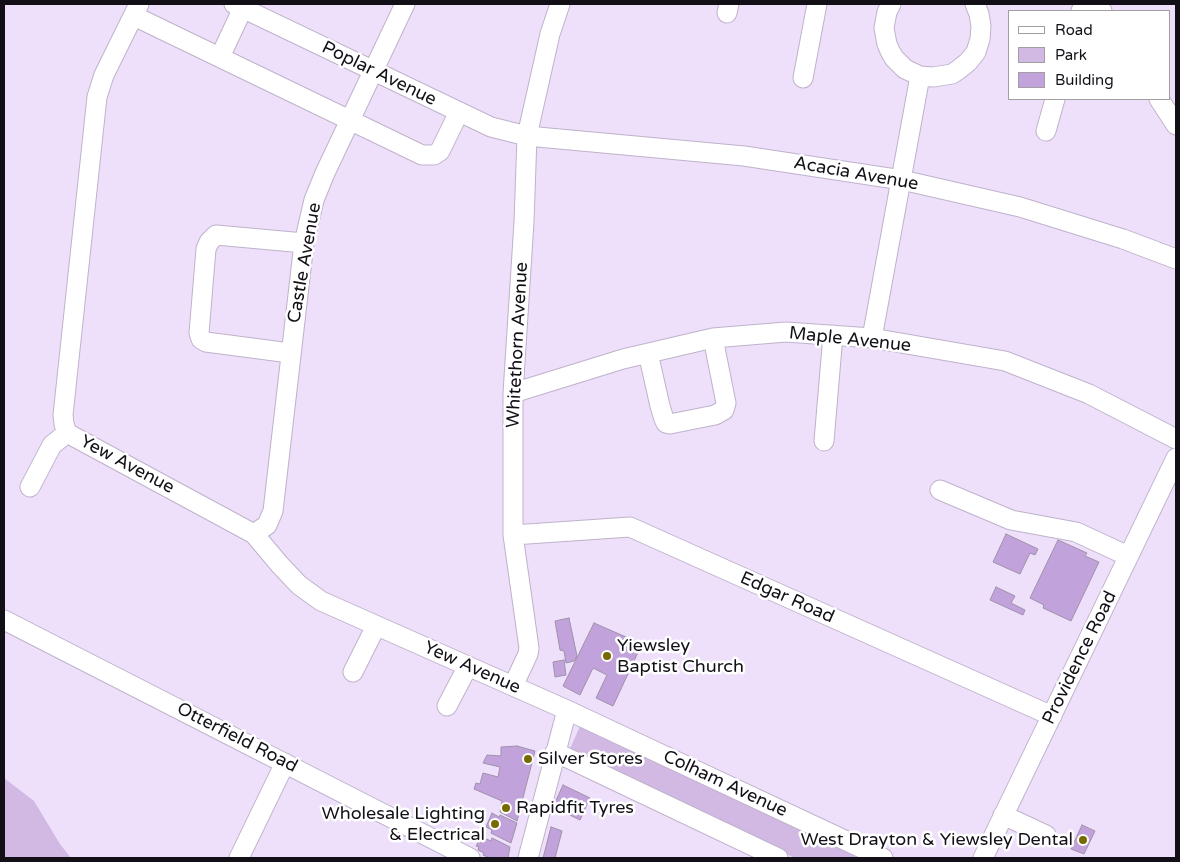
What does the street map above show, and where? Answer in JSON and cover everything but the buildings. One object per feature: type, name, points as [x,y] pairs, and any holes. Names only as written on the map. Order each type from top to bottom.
[{"type":"street","name":"Castle Avenue","points":[[254,534],[267,525],[273,511],[304,243],[314,200],[405,4]]},
{"type":"street","name":"Whitethorn Avenue","points":[[513,686],[529,648],[513,535],[513,393],[524,222],[527,136],[550,34],[560,4]]},
{"type":"street","points":[[803,78],[816,4]]},
{"type":"street","points":[[891,4],[887,12],[884,28],[886,44],[894,58],[912,73],[920,76],[939,77],[952,74],[968,62],[976,52],[982,26],[975,4]]},
{"type":"street","name":"Poplar Avenue","points":[[239,6],[491,127],[527,136]]},
{"type":"street","points":[[220,57],[239,6]]},
{"type":"street","points":[[137,10],[220,57],[422,154],[434,155],[440,151],[459,112]]},
{"type":"street","name":"Yew Avenue","points":[[137,10],[104,75],[97,97],[63,415],[67,433],[254,534],[299,585],[321,601],[567,710]]},
{"type":"street","points":[[872,338],[920,76]]},
{"type":"street","points":[[1046,131],[1055,100]]},
{"type":"street","points":[[1160,100],[1176,125]]},
{"type":"street","name":"Acacia Avenue","points":[[527,136],[744,156],[902,180],[1020,207],[1123,239],[1176,258]]},
{"type":"street","points":[[290,353],[206,342],[201,339],[199,332],[206,249],[209,242],[216,235],[304,243]]},
{"type":"street","name":"Maple Avenue","points":[[513,393],[648,353],[713,338],[786,332],[833,335],[872,338],[1005,361],[1090,394],[1176,440]]},
{"type":"street","points":[[824,441],[833,335]]},
{"type":"street","points":[[648,353],[660,406],[666,423],[670,424],[715,415],[724,410],[726,403],[713,338]]},
{"type":"street","points":[[30,487],[52,445],[67,433]]},
{"type":"street","name":"Providence Road","points":[[983,858],[1176,458]]},
{"type":"street","points":[[940,490],[1011,520],[1076,532],[1128,556]]},
{"type":"street","name":"Edgar Road","points":[[513,535],[630,527],[1052,716]]},
{"type":"street","name":"Otterfield Road","points":[[4,620],[470,858]]},
{"type":"street","points":[[353,672],[376,626]]},
{"type":"street","points":[[447,706],[468,666]]},
{"type":"street","points":[[528,858],[567,710]]},
{"type":"street","name":"Colham Avenue","points":[[567,710],[883,858]]},
{"type":"street","points":[[555,752],[746,852],[778,858]]},
{"type":"street","points":[[239,858],[286,763]]},
{"type":"street","points":[[1003,815],[1046,835]]},
{"type":"green space","points":[[580,726],[863,858],[795,858],[570,749]]},
{"type":"green space","points":[[4,778],[34,801],[60,844],[71,858],[4,858]]},
{"type":"place","name":"Yiewsley Baptist Church","points":[[607,656]]},
{"type":"place","name":"Silver Stores","points":[[528,759]]},
{"type":"place","name":"Rapidfit Tyres","points":[[506,808]]},
{"type":"place","name":"Wholesale Lighting & Electrical","points":[[495,824]]},
{"type":"place","name":"West Drayton & Yiewsley Dental","points":[[1083,840]]}]
